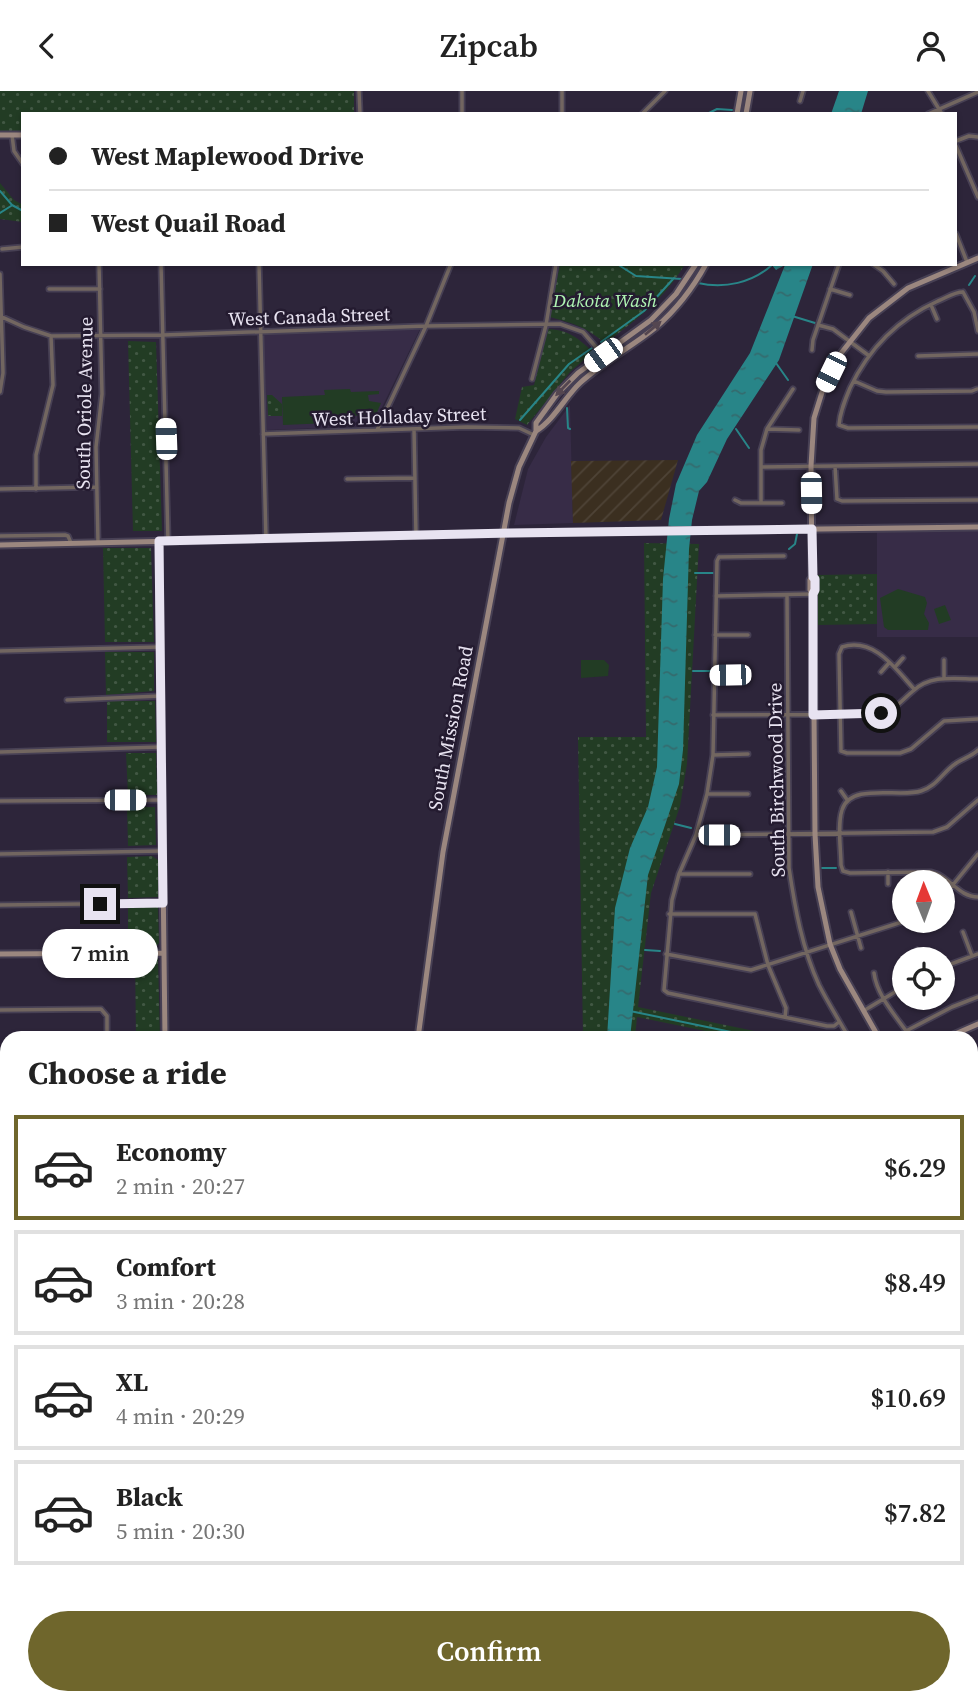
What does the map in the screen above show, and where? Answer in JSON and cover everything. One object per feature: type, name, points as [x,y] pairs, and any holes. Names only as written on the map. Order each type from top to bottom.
[{"type":"street","points":[[359,91],[360,112]]},
{"type":"street","points":[[462,91],[462,112]]},
{"type":"street","points":[[562,91],[562,112]]},
{"type":"street","points":[[644,112],[666,91]]},
{"type":"street","points":[[737,112],[741,91]]},
{"type":"street","points":[[746,112],[750,91]]},
{"type":"street","points":[[800,101],[803,91]]},
{"type":"street","points":[[928,91],[941,111],[978,92]]},
{"type":"street","points":[[0,135],[21,135]]},
{"type":"street","points":[[12,135],[14,151],[21,161]]},
{"type":"street","points":[[957,142],[969,136],[978,137]]},
{"type":"street","points":[[957,145],[978,197]]},
{"type":"street","points":[[957,237],[967,262]]},
{"type":"street","points":[[1,250],[21,247]]},
{"type":"street","points":[[875,1031],[840,969],[830,944],[818,887],[813,594],[810,590],[810,580],[813,577],[811,466],[814,418],[824,386],[850,340],[873,314],[908,288],[978,258]]},
{"type":"street","name":"South Oriole Avenue","points":[[98,543],[96,447],[102,394],[99,266]]},
{"type":"street","points":[[161,266],[168,541]]},
{"type":"street","points":[[259,266],[266,538]]},
{"type":"street","points":[[377,430],[451,266]]},
{"type":"street","points":[[531,379],[546,325],[556,266]]},
{"type":"street","name":"South Mission Road","points":[[419,1031],[446,839],[515,480],[535,433],[536,423],[557,394],[578,373],[651,320],[683,286],[695,266]]},
{"type":"street","name":"South Mission Road","points":[[535,433],[545,425],[576,387],[656,327],[691,287],[705,266]]},
{"type":"street","points":[[812,350],[838,266]]},
{"type":"street","points":[[876,266],[894,284]]},
{"type":"street","points":[[0,274],[3,373],[0,392]]},
{"type":"street","points":[[49,289],[100,289]]},
{"type":"street","points":[[831,289],[850,295]]},
{"type":"street","points":[[978,331],[974,312],[964,291],[907,318],[889,332],[868,355],[845,400],[839,427],[978,427]]},
{"type":"street","points":[[931,305],[937,319]]},
{"type":"street","name":"West Canada Street","points":[[0,316],[51,336],[560,324],[583,332],[608,361]]},
{"type":"street","points":[[818,325],[834,329],[868,355]]},
{"type":"street","points":[[36,489],[36,455],[53,385],[51,336]]},
{"type":"street","points":[[918,356],[978,354]]},
{"type":"street","points":[[854,381],[886,392],[972,391],[978,388]]},
{"type":"street","points":[[761,502],[761,457],[767,429],[793,389]]},
{"type":"street","name":"West Holladay Street","points":[[263,434],[519,428],[535,433]]},
{"type":"street","points":[[414,429],[416,535]]},
{"type":"street","points":[[767,429],[799,430]]},
{"type":"street","points":[[752,457],[761,457]]},
{"type":"street","points":[[761,467],[978,464]]},
{"type":"street","points":[[835,466],[836,500],[978,499]]},
{"type":"street","points":[[347,479],[415,478]]},
{"type":"street","points":[[0,489],[97,487]]},
{"type":"street","points":[[735,500],[741,503],[782,503]]},
{"type":"street","points":[[0,544],[504,533],[978,527]]},
{"type":"street","points":[[0,536],[65,535],[71,543]]},
{"type":"street","points":[[159,541],[165,1031]]},
{"type":"street","points":[[783,556],[718,556],[713,755],[707,794],[696,835],[679,874],[669,914],[664,991],[831,1026],[839,1023]]},
{"type":"street","points":[[716,596],[813,594]]},
{"type":"street","name":"South Birchwood Drive","points":[[788,595],[789,834],[792,890],[799,925],[818,983],[844,1031]]},
{"type":"street","points":[[715,635],[748,635]]},
{"type":"street","points":[[914,689],[871,648],[856,645],[841,647],[840,752],[900,753],[911,749],[943,721],[978,719]]},
{"type":"street","points":[[0,651],[160,647]]},
{"type":"street","points":[[895,668],[903,658]]},
{"type":"street","points":[[944,660],[944,678]]},
{"type":"street","points":[[881,672],[889,663]]},
{"type":"street","points":[[714,675],[746,674]]},
{"type":"street","points":[[713,715],[881,713],[890,711],[914,689],[929,680],[978,679]]},
{"type":"street","points":[[67,700],[160,696]]},
{"type":"street","points":[[0,751],[160,747]]},
{"type":"street","points":[[892,872],[842,872],[841,811],[848,801],[854,796],[866,794],[920,792],[931,786],[956,763],[977,753]]},
{"type":"street","points":[[713,755],[748,754]]},
{"type":"street","points":[[841,791],[848,801]]},
{"type":"street","points":[[707,794],[748,794]]},
{"type":"street","points":[[0,801],[162,800]]},
{"type":"street","points":[[696,835],[940,830],[978,800]]},
{"type":"street","points":[[0,854],[162,851]]},
{"type":"street","points":[[956,881],[978,854]]},
{"type":"street","points":[[888,872],[888,884]]},
{"type":"street","points":[[679,874],[750,874]]},
{"type":"street","points":[[956,887],[971,897],[978,897]]},
{"type":"street","points":[[0,905],[163,903]]},
{"type":"street","points":[[850,912],[861,948]]},
{"type":"street","points":[[669,914],[755,913],[768,965],[786,1008],[785,1017]]},
{"type":"street","points":[[666,954],[751,970],[892,925]]},
{"type":"street","points":[[963,932],[972,956]]},
{"type":"street","points":[[0,954],[163,953]]},
{"type":"street","points":[[955,962],[978,954]]},
{"type":"street","points":[[874,974],[875,982],[906,1031],[978,997]]},
{"type":"street","points":[[863,1011],[892,993]]},
{"type":"street","points":[[0,1010],[106,1009],[107,1031]]},
{"type":"shaded area","points":[[420,329],[373,426],[267,430],[263,334]]},
{"type":"shaded area","points":[[570,405],[573,523],[514,525],[528,469],[546,437]]},
{"type":"shaded area","points":[[678,460],[661,520],[573,523],[571,461]]},
{"type":"shaded area","points":[[978,531],[978,637],[877,637],[877,532]]},
{"type":"green space","points":[[0,91],[354,91],[354,112],[21,112],[21,132],[0,133]]},
{"type":"green space","points":[[0,183],[14,200],[21,204],[21,222],[0,219]]},
{"type":"green space","name":"Dakota Wash","points":[[560,266],[684,266],[650,308],[605,343],[579,326],[550,317]]},
{"type":"green space","name":"Dakota Wash","points":[[548,329],[573,336],[593,352],[570,372],[527,425],[515,419],[522,387],[534,385]]},
{"type":"green space","points":[[128,341],[156,342],[162,531],[133,531]]},
{"type":"green space","points":[[350,389],[351,392],[379,391],[379,394],[368,395],[369,401],[381,403],[371,426],[370,415],[329,417],[329,423],[283,425],[282,397],[325,395],[324,390]]},
{"type":"green space","points":[[267,395],[272,395],[282,404],[282,416],[268,416]]},
{"type":"green space","points":[[644,543],[699,544],[687,764],[680,806],[651,893],[638,1007],[754,1031],[706,1031],[637,1017],[636,1031],[583,1031],[578,737],[646,737]]},
{"type":"green space","points":[[103,548],[151,548],[154,642],[105,642]]},
{"type":"green space","points":[[877,574],[877,624],[818,625],[818,575]]},
{"type":"green space","points":[[898,589],[925,597],[927,603],[924,614],[929,623],[928,630],[888,630],[884,627],[880,598]]},
{"type":"green space","points":[[945,605],[951,620],[939,624],[934,609]]},
{"type":"green space","points":[[105,652],[154,652],[154,691],[106,695]]},
{"type":"green space","points":[[581,660],[604,660],[609,665],[608,676],[581,678]]},
{"type":"green space","points":[[107,701],[155,701],[156,742],[107,742]]},
{"type":"green space","points":[[126,753],[156,753],[157,795],[128,795]]},
{"type":"green space","points":[[127,807],[155,807],[156,845],[128,846]]},
{"type":"green space","points":[[152,856],[158,860],[158,897],[128,898],[127,857]]},
{"type":"green space","points":[[128,907],[158,907],[159,943],[155,948],[128,949]]},
{"type":"green space","points":[[135,958],[158,958],[160,1031],[136,1031]]},
{"type":"water","points":[[839,91],[868,91],[862,112],[832,112]]},
{"type":"water","points":[[785,266],[812,266],[779,360],[727,439],[707,482],[699,491],[689,549],[683,750],[679,784],[648,875],[631,1031],[607,1031],[615,908],[630,848],[648,807],[657,767],[663,579],[669,519],[676,484],[697,435],[750,353]]},
{"type":"waterway","points":[[711,112],[717,109],[732,110]]},
{"type":"waterway","name":"Dakota Wash","points":[[0,191],[12,205],[21,210]]},
{"type":"waterway","points":[[0,213],[11,206]]},
{"type":"waterway","name":"Dakota Wash","points":[[620,266],[636,276],[682,279]]},
{"type":"waterway","name":"Dakota Wash","points":[[698,283],[738,283],[771,266]]},
{"type":"waterway","points":[[969,285],[975,276]]},
{"type":"waterway","points":[[601,342],[644,311],[674,278]]},
{"type":"waterway","points":[[792,316],[815,323]]},
{"type":"waterway","points":[[520,420],[569,364],[592,348]]},
{"type":"waterway","points":[[776,363],[788,380]]},
{"type":"waterway","points":[[567,408],[570,429]]},
{"type":"waterway","points":[[736,429],[749,448]]},
{"type":"waterway","points":[[789,549],[795,544],[797,534]]},
{"type":"waterway","points":[[695,573],[713,573]]},
{"type":"waterway","points":[[693,671],[710,671]]},
{"type":"waterway","points":[[675,824],[691,828]]},
{"type":"waterway","points":[[822,868],[836,868]]},
{"type":"waterway","points":[[645,950],[660,951]]},
{"type":"waterway","points":[[630,1011],[726,1031]]},
{"type":"route","points":[[100,904],[163,903],[159,541],[812,529],[815,579],[813,715],[881,713]]}]
